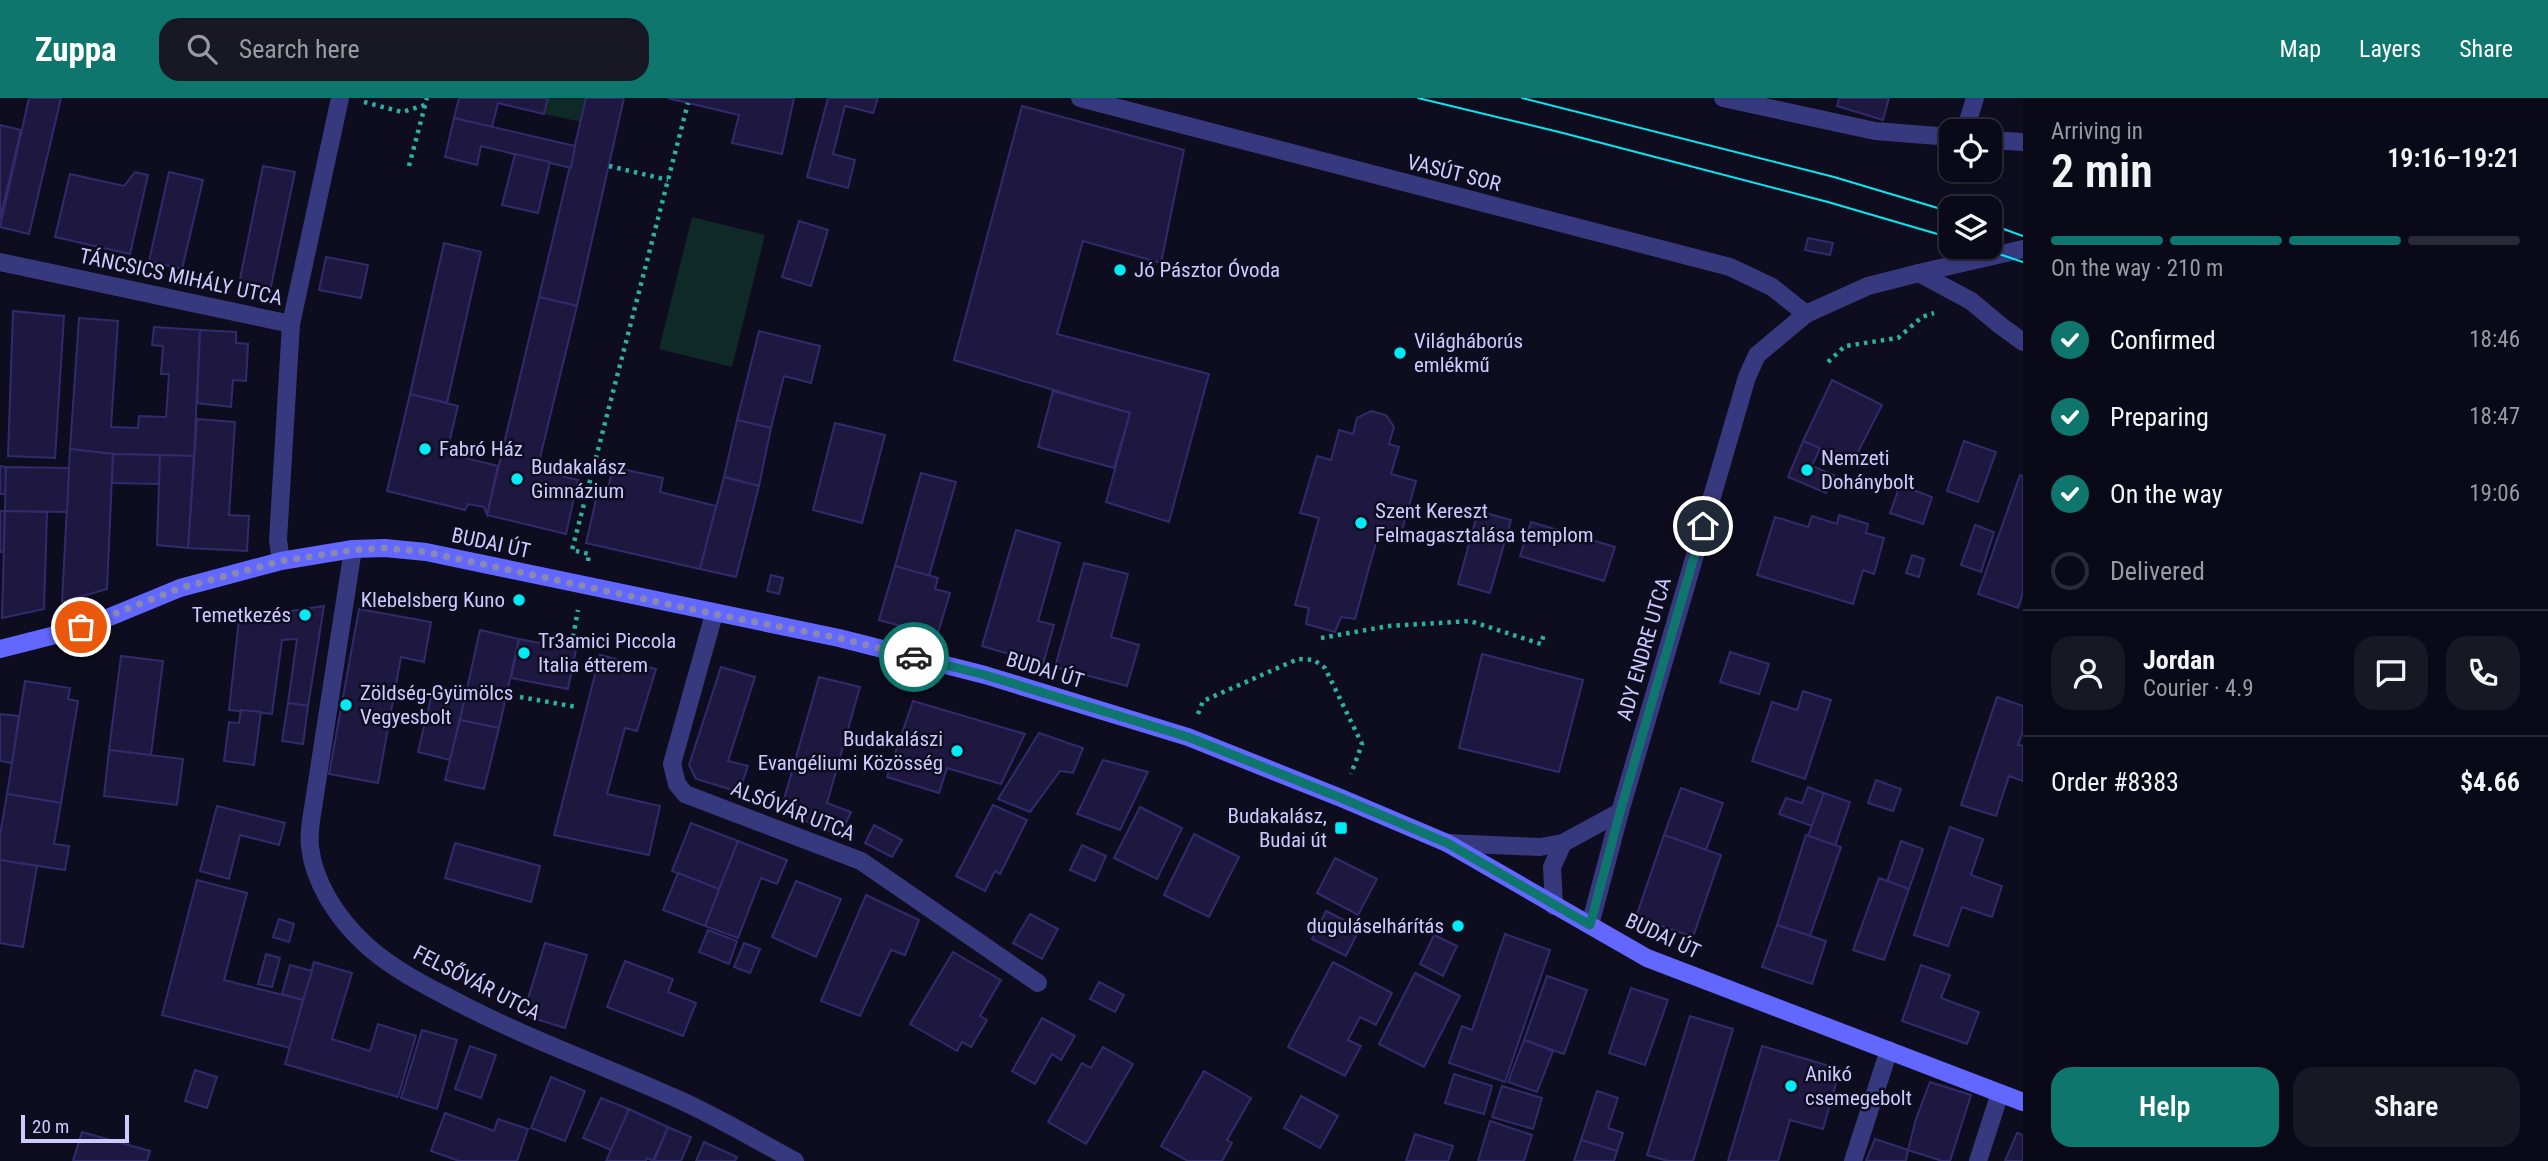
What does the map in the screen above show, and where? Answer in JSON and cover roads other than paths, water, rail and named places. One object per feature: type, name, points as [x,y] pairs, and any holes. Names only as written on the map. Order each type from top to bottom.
[{"type":"main road","name":"BUDAI ÚT","points":[[0,649],[100,621],[180,588],[281,561],[385,548],[426,552],[839,638],[985,675],[1188,737],[1447,843],[1647,958],[2023,1102]]},
{"type":"street","name":"TÁNCSICS MIHÁLY UTCA","points":[[0,262],[291,324],[340,98]]},
{"type":"street","name":"VASÚT SOR","points":[[1080,98],[1730,267],[1772,287],[1806,314]]},
{"type":"street","points":[[1723,98],[1875,131],[1939,136]]},
{"type":"street","points":[[1969,119],[1975,98]]},
{"type":"street","points":[[2002,141],[2023,142]]},
{"type":"street","name":"ADY ENDRE UTCA","points":[[1590,925],[1620,812],[1747,377],[1757,355],[1806,314],[1868,286],[2023,249]]},
{"type":"street","points":[[1919,273],[1971,301],[2023,342]]},
{"type":"street","points":[[281,561],[278,540],[291,324]]},
{"type":"street","name":"FELSŐVÁR UTCA","points":[[353,550],[309,845],[313,865],[322,886],[340,915],[364,944],[413,979],[493,1020],[684,1102],[794,1160]]},
{"type":"street","name":"ALSÓVÁR UTCA","points":[[714,614],[672,764],[677,785],[685,794],[861,861],[1038,983]]},
{"type":"street","points":[[1447,843],[1540,847],[1563,843],[1620,812]]},
{"type":"street","points":[[1554,906],[1552,867],[1563,843]]},
{"type":"street","points":[[1853,1161],[1889,1050]]},
{"type":"street","points":[[1978,1161],[2000,1093]]},
{"type":"tram line","points":[[1418,98],[1828,202],[1939,234]]},
{"type":"tram line","points":[[1522,98],[1834,177],[1939,208]]},
{"type":"tram line","points":[[2002,228],[2023,236]]},
{"type":"tram line","points":[[2002,255],[2023,262]]},
{"type":"place","name":"Jó Pásztor Óvoda","points":[[1120,270]]},
{"type":"place","name":"Világháborús emlékmű","points":[[1400,353]]},
{"type":"place","name":"Fabró Ház","points":[[425,449]]},
{"type":"place","name":"Nemzeti Dohánybolt","points":[[1807,470]]},
{"type":"place","name":"Budakalász Gimnázium","points":[[517,479]]},
{"type":"place","name":"Szent Kereszt Felmagasztalása templom","points":[[1361,523]]},
{"type":"place","name":"Klebelsberg Kuno","points":[[519,600]]},
{"type":"place","name":"Temetkezés","points":[[305,615]]},
{"type":"place","name":"Tr3amici Piccola Italia étterem","points":[[524,653]]},
{"type":"place","name":"Zöldség-Gyümölcs Vegyesbolt","points":[[346,705]]},
{"type":"place","name":"Budakalászi Evangéliumi Közösség","points":[[957,751]]},
{"type":"place","name":"Budakalász, Budai út","points":[[1341,828]]},
{"type":"place","name":"duguláselhárítás","points":[[1458,926]]},
{"type":"place","name":"Anikó csemegebolt","points":[[1791,1086]]}]
